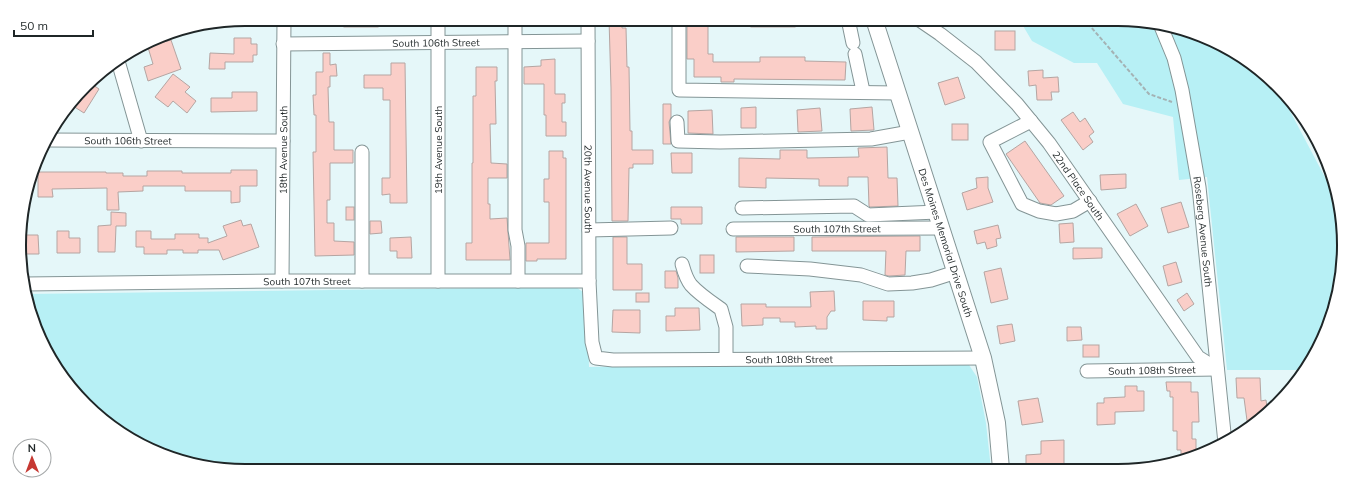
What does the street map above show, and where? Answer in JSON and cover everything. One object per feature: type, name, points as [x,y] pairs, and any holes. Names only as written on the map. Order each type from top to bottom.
[{"type":"main road","name":"Des Moines Memorial Drive South","points":[[876,26],[983,358],[997,423],[1001,464]]},
{"type":"street","name":"18th Avenue South","points":[[282,281],[284,26]]},
{"type":"street","name":"19th Avenue South","points":[[438,26],[438,282]]},
{"type":"street","points":[[515,26],[515,230],[518,246],[518,282]]},
{"type":"street","name":"20th Avenue South","points":[[588,26],[589,282],[592,342],[596,358]]},
{"type":"street","points":[[679,26],[679,90],[770,92],[863,91],[898,93]]},
{"type":"street","points":[[849,26],[863,91]]},
{"type":"street","name":"22nd Place South","points":[[928,26],[976,62],[1017,104],[1049,143],[1198,357],[1218,369]]},
{"type":"street","name":"Roseberg Avenue South","points":[[1163,30],[1174,58],[1185,106],[1199,187],[1224,437]]},
{"type":"street","name":"South 106th Street","points":[[283,44],[588,41]]},
{"type":"street","points":[[119,66],[141,140]]},
{"type":"street","points":[[1031,121],[990,142],[1022,204],[1039,211],[1056,214],[1073,211],[1090,201]]},
{"type":"street","points":[[677,122],[678,141],[720,142],[871,139],[910,132]]},
{"type":"street","name":"South 106th Street","points":[[53,140],[283,141]]},
{"type":"street","points":[[362,152],[362,281]]},
{"type":"street","points":[[742,208],[854,206],[868,215],[937,212]]},
{"type":"street","points":[[589,230],[671,228]]},
{"type":"street","name":"South 107th Street","points":[[733,229],[942,228]]},
{"type":"street","points":[[682,264],[685,276],[691,285],[722,309],[726,327],[726,359]]},
{"type":"street","points":[[747,266],[810,269],[854,274],[888,284],[912,283],[931,280],[956,272]]},
{"type":"street","name":"South 107th Street","points":[[29,284],[282,281],[589,282]]},
{"type":"street","name":"South 108th Street","points":[[596,358],[613,360],[983,358]]},
{"type":"street","name":"South 108th Street","points":[[1086,372],[1218,369]]},
{"type":"path","points":[[1090,26],[1149,94],[1185,106]]},
{"type":"shaded area","points":[[1023,26],[1132,26],[1175,33],[1228,55],[1262,80],[1288,107],[1329,186],[1337,231],[1337,259],[1330,302],[1314,342],[1298,370],[1227,370],[1207,177],[1179,180],[1173,117],[1123,104],[1097,63],[1074,63],[1032,41]]},
{"type":"shaded area","points":[[576,287],[587,295],[589,367],[952,360],[969,365],[977,377],[986,423],[990,464],[231,464],[202,460],[188,457],[161,447],[135,435],[112,419],[90,400],[71,378],[55,354],[43,329],[31,294]]},
{"type":"building","points":[[344,26],[378,26],[378,27]]},
{"type":"building","points":[[609,26],[622,26],[622,28],[626,28],[632,150],[653,150],[653,164],[633,164],[633,168],[629,168],[628,221],[612,221]]},
{"type":"building","points":[[687,26],[708,26],[708,54],[713,54],[713,62],[760,62],[760,57],[805,57],[805,61],[846,62],[845,80],[734,79],[734,82],[721,82],[721,77],[694,77],[694,59],[687,59]]},
{"type":"building","points":[[751,26],[795,26],[795,27]]},
{"type":"building","points":[[995,31],[1015,31],[1015,50],[995,50]]},
{"type":"building","points":[[234,38],[251,38],[251,44],[257,44],[257,55],[253,55],[253,62],[225,62],[225,69],[209,69],[210,53],[234,54]]},
{"type":"building","points":[[171,40],[181,69],[148,81],[144,67],[153,64],[148,49]]},
{"type":"building","points":[[323,53],[330,53],[330,65],[336,64],[337,76],[330,76],[330,87],[328,87],[329,122],[334,122],[334,150],[353,150],[353,163],[330,163],[330,200],[327,200],[327,223],[334,223],[334,241],[354,242],[354,255],[315,256],[313,152],[316,152],[316,115],[314,115],[313,95],[316,95],[316,72],[323,72]]},
{"type":"building","points":[[555,59],[555,94],[565,94],[565,103],[562,103],[562,122],[566,122],[566,136],[546,136],[544,84],[524,84],[524,67],[541,66],[541,60]]},
{"type":"building","points":[[391,63],[405,63],[407,203],[390,203],[390,194],[382,195],[382,178],[390,178],[390,100],[383,100],[383,88],[364,88],[364,75],[391,75]]},
{"type":"building","points":[[476,67],[497,67],[497,81],[495,81],[496,124],[490,124],[491,163],[507,164],[507,178],[488,178],[488,204],[490,204],[490,219],[507,218],[510,260],[466,260],[466,243],[472,243],[473,96],[476,96]]},
{"type":"building","points":[[1043,70],[1043,78],[1058,77],[1059,92],[1051,92],[1052,100],[1037,100],[1036,85],[1029,86],[1028,71]]},
{"type":"building","points":[[173,74],[190,87],[185,92],[196,101],[187,113],[173,101],[168,107],[155,97]]},
{"type":"building","points":[[958,77],[965,98],[945,105],[938,83]]},
{"type":"building","points":[[94,86],[99,89],[84,113],[75,107]]},
{"type":"building","points":[[232,92],[257,92],[257,111],[211,112],[211,98],[232,98]]},
{"type":"building","points":[[663,104],[671,104],[671,117],[669,122],[671,144],[663,144]]},
{"type":"building","points":[[756,107],[756,128],[741,128],[741,108]]},
{"type":"building","points":[[872,107],[874,130],[851,131],[850,109]]},
{"type":"building","points":[[820,108],[822,131],[798,132],[797,110]]},
{"type":"building","points":[[712,110],[713,134],[688,133],[688,111]]},
{"type":"building","points":[[1073,112],[1080,122],[1085,118],[1094,132],[1089,136],[1093,142],[1083,150],[1061,120]]},
{"type":"building","points":[[952,124],[968,124],[968,140],[952,140]]},
{"type":"building","points":[[1025,141],[1064,196],[1051,205],[1040,203],[1006,154]]},
{"type":"building","points":[[887,147],[888,178],[897,178],[898,206],[870,207],[868,177],[848,177],[848,186],[819,186],[819,179],[766,178],[766,188],[739,187],[739,158],[780,159],[780,150],[807,150],[807,158],[859,157],[858,148]]},
{"type":"building","points":[[549,151],[563,151],[563,158],[566,158],[566,259],[537,259],[537,261],[526,261],[526,243],[549,243],[549,202],[544,202],[544,179],[549,179]]},
{"type":"building","points":[[671,153],[692,153],[692,173],[672,173]]},
{"type":"building","points":[[231,170],[257,170],[257,186],[240,186],[240,202],[231,203],[231,191],[185,191],[185,186],[143,186],[143,191],[118,192],[119,210],[107,210],[107,188],[52,189],[53,197],[38,197],[39,172],[106,172],[123,173],[123,176],[147,176],[147,171],[231,173]]},
{"type":"building","points":[[1126,174],[1126,188],[1101,190],[1100,175]]},
{"type":"building","points":[[988,177],[988,188],[993,202],[967,210],[962,193],[977,188],[976,178]]},
{"type":"building","points":[[1181,202],[1189,227],[1168,233],[1161,208]]},
{"type":"building","points":[[1136,204],[1148,226],[1130,236],[1117,214]]},
{"type":"building","points":[[346,207],[354,207],[354,220],[346,220]]},
{"type":"building","points":[[671,207],[702,207],[702,224],[681,224],[681,219],[671,219]]},
{"type":"building","points":[[111,212],[126,213],[126,226],[116,226],[115,252],[98,252],[98,226],[111,225]]},
{"type":"building","points":[[241,220],[243,226],[251,224],[259,247],[223,260],[219,250],[198,250],[198,253],[183,253],[183,250],[167,250],[167,254],[144,254],[144,247],[136,247],[136,231],[151,231],[151,239],[175,239],[175,234],[199,234],[199,238],[208,238],[208,243],[227,236],[223,226]]},
{"type":"building","points":[[370,221],[381,221],[382,233],[370,234]]},
{"type":"building","points":[[1073,223],[1074,242],[1060,243],[1059,224]]},
{"type":"building","points":[[998,225],[1001,238],[996,239],[997,246],[987,249],[985,242],[977,244],[974,231]]},
{"type":"building","points":[[57,231],[69,231],[69,238],[80,238],[80,253],[57,253]]},
{"type":"building","points":[[26,235],[38,235],[39,254],[26,254]]},
{"type":"building","points":[[920,236],[920,251],[906,251],[905,275],[885,275],[886,251],[812,251],[812,237]]},
{"type":"building","points":[[411,237],[412,258],[397,258],[397,251],[390,251],[390,238]]},
{"type":"building","points":[[613,237],[627,237],[627,264],[642,264],[642,290],[613,290]]},
{"type":"building","points":[[736,237],[794,237],[794,251],[736,252]]},
{"type":"building","points":[[1073,248],[1102,248],[1102,258],[1073,259]]},
{"type":"building","points":[[700,255],[714,255],[714,273],[700,273]]},
{"type":"building","points":[[1176,262],[1182,282],[1168,286],[1163,266]]},
{"type":"building","points":[[1001,268],[1008,299],[991,303],[984,272]]},
{"type":"building","points":[[665,271],[676,271],[678,288],[665,288]]},
{"type":"building","points":[[834,291],[835,311],[831,311],[827,317],[827,329],[816,329],[816,326],[795,327],[795,322],[780,322],[780,318],[763,318],[763,325],[742,326],[741,304],[766,304],[766,307],[811,307],[810,292]]},
{"type":"building","points":[[636,293],[649,293],[649,302],[636,302]]},
{"type":"building","points":[[1187,293],[1194,304],[1184,311],[1177,300]]},
{"type":"building","points":[[863,301],[894,301],[894,317],[887,317],[887,321],[863,320]]},
{"type":"building","points":[[675,308],[699,308],[700,330],[666,331],[666,316],[675,316]]},
{"type":"building","points":[[613,310],[640,310],[640,333],[612,332]]},
{"type":"building","points":[[1012,324],[1015,341],[1000,344],[997,326]]},
{"type":"building","points":[[1067,327],[1081,327],[1082,340],[1067,341]]},
{"type":"building","points":[[1083,345],[1099,345],[1099,357],[1083,357]]},
{"type":"building","points":[[1236,378],[1260,378],[1261,401],[1266,400],[1267,406],[1247,422],[1244,398],[1237,398]]},
{"type":"building","points":[[1166,382],[1191,382],[1191,392],[1198,392],[1199,422],[1192,422],[1192,439],[1196,439],[1196,449],[1181,455],[1181,450],[1177,450],[1177,431],[1173,431],[1173,397],[1170,397],[1170,391],[1167,391]]},
{"type":"building","points":[[1125,386],[1137,386],[1137,391],[1144,391],[1144,411],[1115,412],[1115,424],[1097,425],[1097,403],[1104,403],[1104,398],[1125,397]]},
{"type":"building","points":[[1038,398],[1043,422],[1022,425],[1018,401]]},
{"type":"building","points":[[1064,440],[1064,464],[1026,464],[1026,455],[1041,454],[1041,441]]}]
